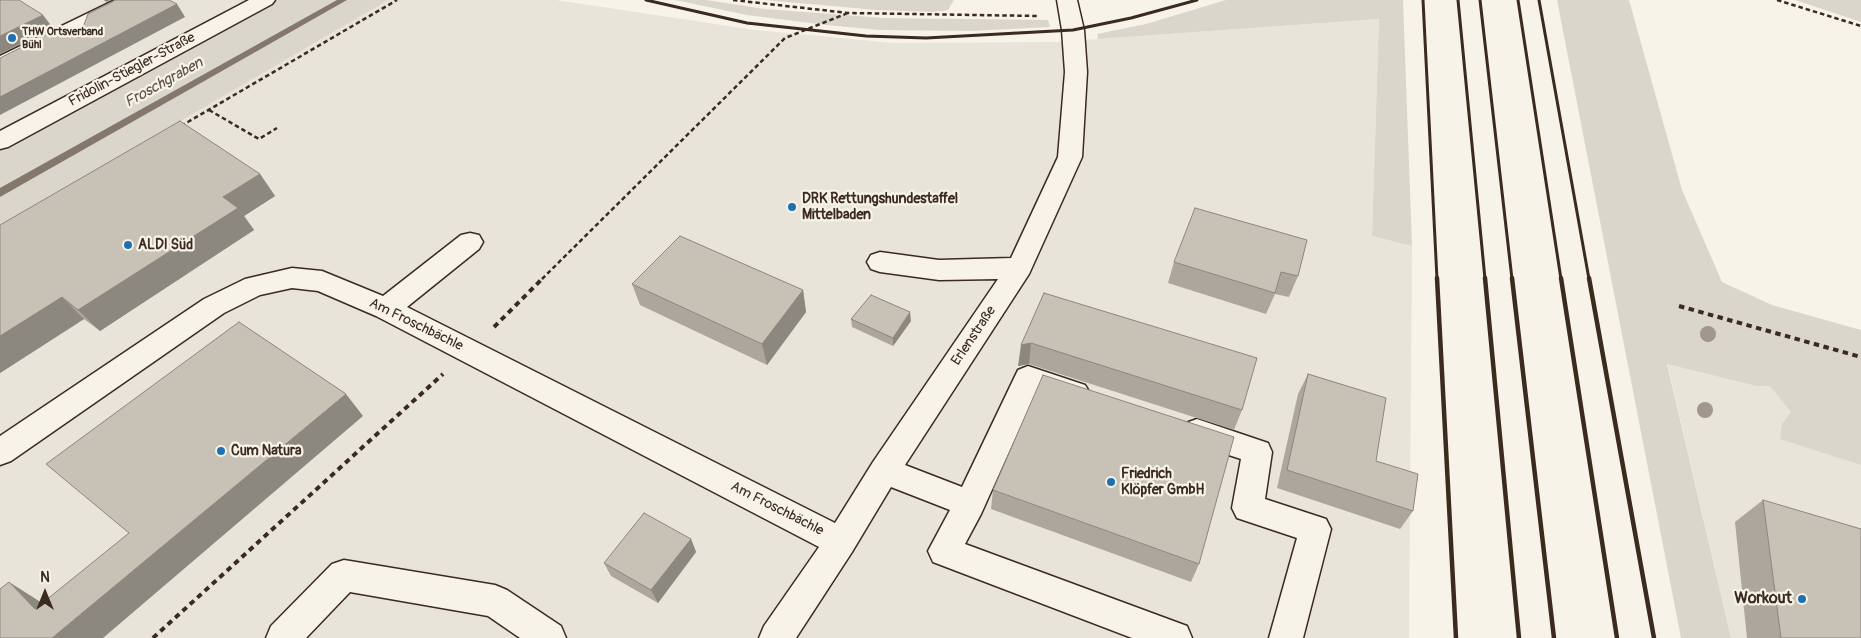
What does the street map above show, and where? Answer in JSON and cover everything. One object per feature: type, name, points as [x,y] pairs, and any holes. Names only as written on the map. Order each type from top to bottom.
[{"type":"street","points":[[0,65],[131,0]]},
{"type":"street","name":"Fridolin-Stiegler-Straße","points":[[0,141],[264,0]]},
{"type":"street","name":"Erlenstraße","points":[[776,638],[841,542],[884,471],[1020,267],[1070,157],[1076,72],[1073,30],[1068,7]]},
{"type":"street","points":[[386,309],[470,242]]},
{"type":"street","points":[[880,262],[939,270],[994,270],[1020,267]]},
{"type":"street","name":"Am Froschbächle","points":[[0,452],[214,306],[254,286],[292,278],[322,281],[386,309],[841,542]]},
{"type":"street","points":[[1101,402],[1028,378],[970,504],[944,551],[1174,638]]},
{"type":"street","points":[[1174,425],[1257,452],[1248,508],[1315,528],[1286,638]]},
{"type":"street","points":[[884,471],[970,504]]},
{"type":"street","points":[[283,638],[344,575],[496,602],[549,638]]},
{"type":"path","points":[[176,129],[397,0]]},
{"type":"path","points":[[733,0],[848,14],[932,16],[1068,7]]},
{"type":"path","points":[[1776,0],[1861,26]]},
{"type":"path","points":[[490,331],[785,38],[848,14]]},
{"type":"path","points":[[209,110],[259,139],[277,128]]},
{"type":"path","points":[[1680,306],[1861,357]]},
{"type":"path","points":[[153,638],[445,373]]},
{"type":"shaded area","points":[[0,0],[556,0],[755,30],[894,43],[1056,42],[1379,19],[1372,236],[1412,246],[1409,638],[0,638]]},
{"type":"shaded area","points":[[278,0],[388,0],[0,226],[0,150]]},
{"type":"shaded area","points":[[675,0],[706,0],[765,9],[884,18],[1048,20],[1050,27],[971,31],[879,30],[747,15]]},
{"type":"shaded area","points":[[765,0],[954,0],[948,10],[933,12],[876,10]]},
{"type":"shaded area","points":[[1226,0],[1403,0],[1412,246],[1372,236],[1379,19],[1098,39],[1097,34],[1146,24]]},
{"type":"shaded area","points":[[1557,0],[1629,0],[1682,190],[1722,282],[1772,305],[1861,330],[1861,465],[1780,439],[1782,424],[1791,412],[1770,386],[1757,386],[1667,364],[1731,638],[1681,638]]},
{"type":"shaded area","points":[[1795,0],[1861,0],[1861,22]]},
{"type":"shaded area","points":[[1658,323],[1861,380],[1861,638],[1731,638]]},
{"type":"building","points":[[0,0],[19,0],[43,15],[0,36]]},
{"type":"building","points":[[116,0],[169,0],[177,4],[0,97],[0,58],[62,27],[79,38],[88,14]]},
{"type":"building","name":"ALDI Süd","points":[[180,121],[260,174],[223,197],[238,208],[78,310],[62,297],[0,336],[0,225]]},
{"type":"building","points":[[1195,208],[1307,240],[1298,276],[1281,272],[1275,293],[1174,262]]},
{"type":"building","points":[[680,236],[803,290],[762,344],[632,284]]},
{"type":"building","points":[[1044,293],[1257,358],[1242,410],[1031,343],[1021,345]]},
{"type":"building","points":[[871,295],[910,312],[893,338],[851,319]]},
{"type":"building","name":"Cum Natura","points":[[239,322],[346,394],[52,638],[0,638],[0,589],[9,582],[35,609],[129,533],[46,464]]},
{"type":"building","points":[[1308,374],[1386,398],[1376,461],[1418,474],[1413,511],[1287,470]]},
{"type":"building","name":"Friedrich Klöpfer GmbH","points":[[1043,375],[1234,437],[1199,564],[993,490]]},
{"type":"building","name":"Workout","points":[[1763,500],[1861,529],[1861,638],[1781,638]]},
{"type":"building","points":[[644,513],[691,539],[651,590],[604,563]]},
{"type":"waterway","name":"Froschgraben","points":[[0,193],[343,0]]},
{"type":"railway","points":[[646,0],[747,23],[866,36],[926,38],[1073,30],[1131,18],[1197,0]]},
{"type":"railway","points":[[1423,0],[1437,279]]},
{"type":"railway","points":[[1458,0],[1485,279]]},
{"type":"railway","points":[[1480,0],[1512,279]]},
{"type":"railway","points":[[1518,0],[1561,279]]},
{"type":"railway","points":[[1539,0],[1589,279]]},
{"type":"railway","points":[[1437,278],[1456,638]]},
{"type":"railway","points":[[1485,278],[1519,638]]},
{"type":"railway","points":[[1512,278],[1554,638]]},
{"type":"railway","points":[[1561,278],[1617,638]]},
{"type":"railway","points":[[1589,278],[1654,638]]},
{"type":"place","name":"THW Ortsverband Bühl","points":[[12,38]]},
{"type":"place","name":"DRK Rettungshundestaffel Mittelbaden","points":[[792,207]]},
{"type":"place","name":"ALDI Süd","points":[[128,245]]},
{"type":"place","name":"Cum Natura","points":[[221,451]]},
{"type":"place","name":"Friedrich Klöpfer GmbH","points":[[1111,482]]},
{"type":"place","name":"Workout","points":[[1802,599]]}]
